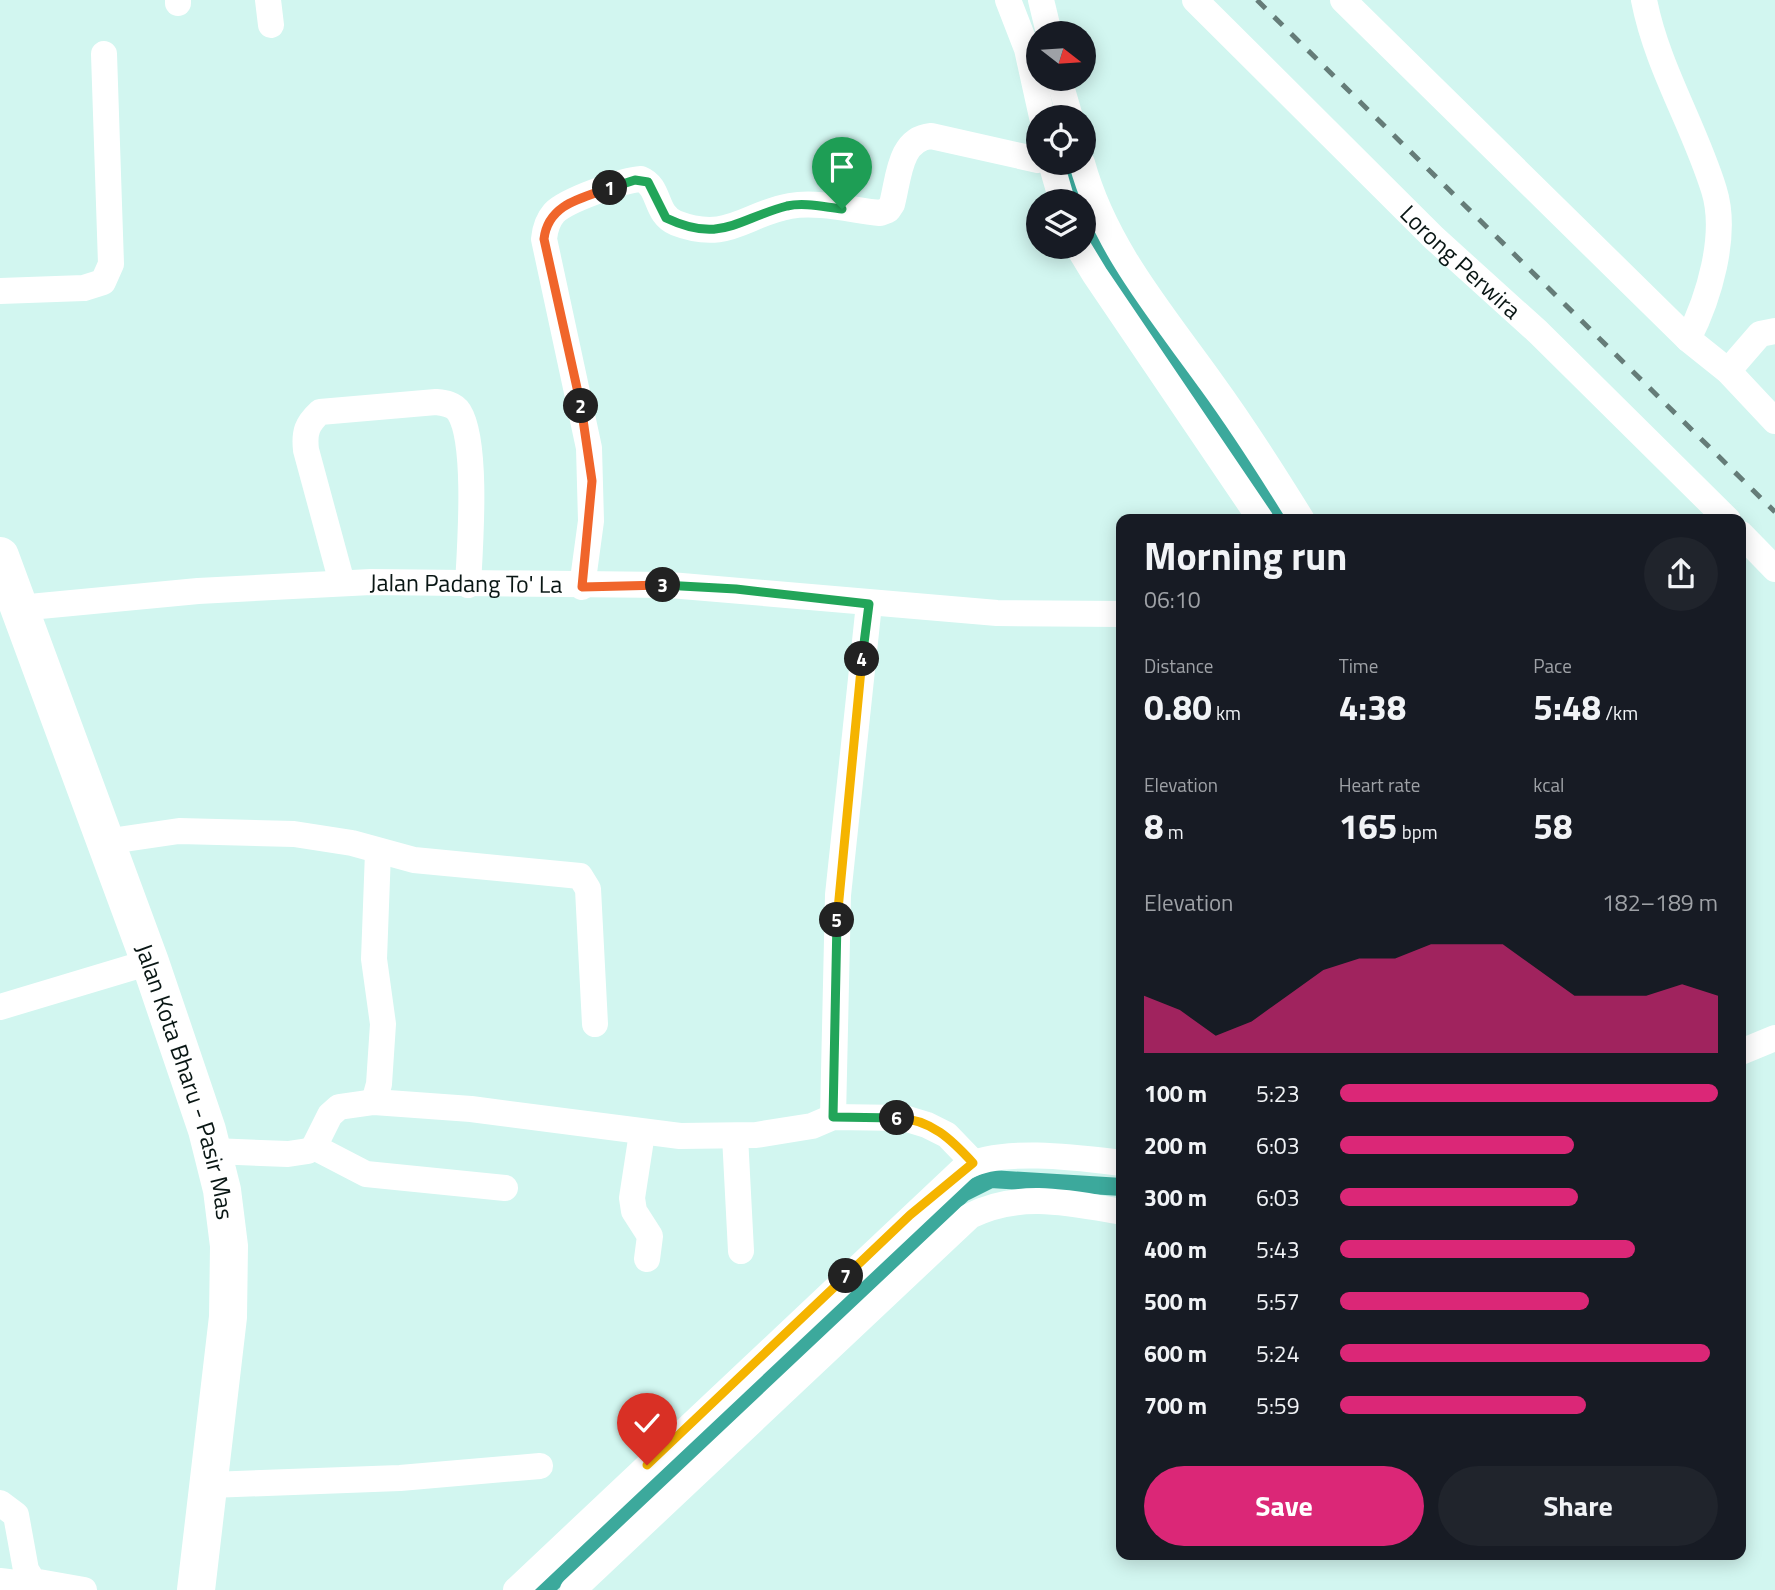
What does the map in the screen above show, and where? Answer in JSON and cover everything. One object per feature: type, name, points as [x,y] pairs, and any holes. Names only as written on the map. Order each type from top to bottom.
[{"type":"highway","name":"Jalan Kota Bharu - Pasir Mas","points":[[0,556],[11,601],[150,962],[213,1151],[226,1223],[228,1317],[211,1485],[196,1590]]},
{"type":"street","points":[[1008,0],[1027,49],[1039,105]]},
{"type":"street","points":[[1041,0],[1046,21]]},
{"type":"street","name":"Lorong Perwira","points":[[1195,0],[1434,238],[1538,332],[1722,514]]},
{"type":"street","points":[[1343,0],[1688,339],[1728,372],[1775,421]]},
{"type":"street","points":[[1644,0],[1658,57],[1715,191],[1719,219],[1705,297],[1688,339]]},
{"type":"street","points":[[0,290],[84,288],[103,282],[108,274],[111,264],[104,54]]},
{"type":"street","points":[[582,587],[592,481],[581,409],[544,239],[545,226],[554,213],[568,203],[641,179],[652,187],[659,208],[666,218],[694,228],[733,228],[788,206],[803,205],[880,213],[888,211],[892,205],[903,158],[918,137],[932,136],[1026,157]]},
{"type":"street","points":[[1086,175],[1097,209],[1127,264],[1224,400],[1298,514]]},
{"type":"street","points":[[1086,259],[1257,514]]},
{"type":"street","points":[[1728,372],[1760,334],[1775,331]]},
{"type":"street","points":[[342,583],[306,450],[305,434],[309,421],[320,412],[436,401],[448,403],[458,410],[464,423],[471,478],[468,585]]},
{"type":"street","points":[[1746,539],[1775,569]]},
{"type":"street","name":"Jalan Padang To' La","points":[[11,601],[342,583],[582,587],[670,585],[997,613],[1116,614]]},
{"type":"street","points":[[833,1117],[838,895],[869,604]]},
{"type":"street","points":[[104,842],[179,831],[238,831],[327,838],[414,860],[580,876],[588,889],[595,1024]]},
{"type":"street","points":[[374,1102],[379,1084],[383,1024],[373,947],[378,852]]},
{"type":"street","points":[[0,1007],[150,962]]},
{"type":"street","points":[[1746,1050],[1775,1038]]},
{"type":"street","points":[[314,1147],[322,1128],[339,1107],[374,1102],[471,1110],[642,1133],[735,1136],[812,1126],[833,1117],[904,1118],[928,1125],[947,1135],[978,1164],[989,1203]]},
{"type":"street","points":[[642,1133],[632,1198],[634,1211],[650,1236],[648,1258]]},
{"type":"street","points":[[735,1136],[741,1251]]},
{"type":"street","points":[[213,1151],[288,1154],[314,1147],[344,1166],[366,1174],[505,1188]]},
{"type":"street","points":[[516,1590],[910,1215],[978,1164],[1038,1157],[1116,1163]]},
{"type":"street","points":[[573,1590],[954,1228],[989,1203],[1034,1200],[1116,1211]]},
{"type":"street","points":[[211,1485],[400,1478],[540,1466]]},
{"type":"street","points":[[0,1503],[16,1515],[26,1570],[33,1581]]},
{"type":"street","points":[[0,1581],[24,1584],[33,1581],[84,1590]]},
{"type":"waterway","points":[[1070,175],[1073,189]]},
{"type":"waterway","points":[[1096,239],[1175,364],[1279,514]]},
{"type":"waterway","points":[[544,1590],[963,1193],[991,1179],[1116,1187]]},
{"type":"railway","points":[[1257,0],[1775,512]]},
{"type":"route","points":[[647,1465],[910,1215],[973,1163],[947,1135],[928,1125],[904,1118],[833,1117],[838,895],[851,749],[869,604],[736,589],[670,585],[582,587],[591,521],[589,448],[544,239],[545,226],[554,213],[568,203],[641,179],[652,187],[659,208],[666,218],[694,228],[733,228],[788,206],[842,209]]}]
